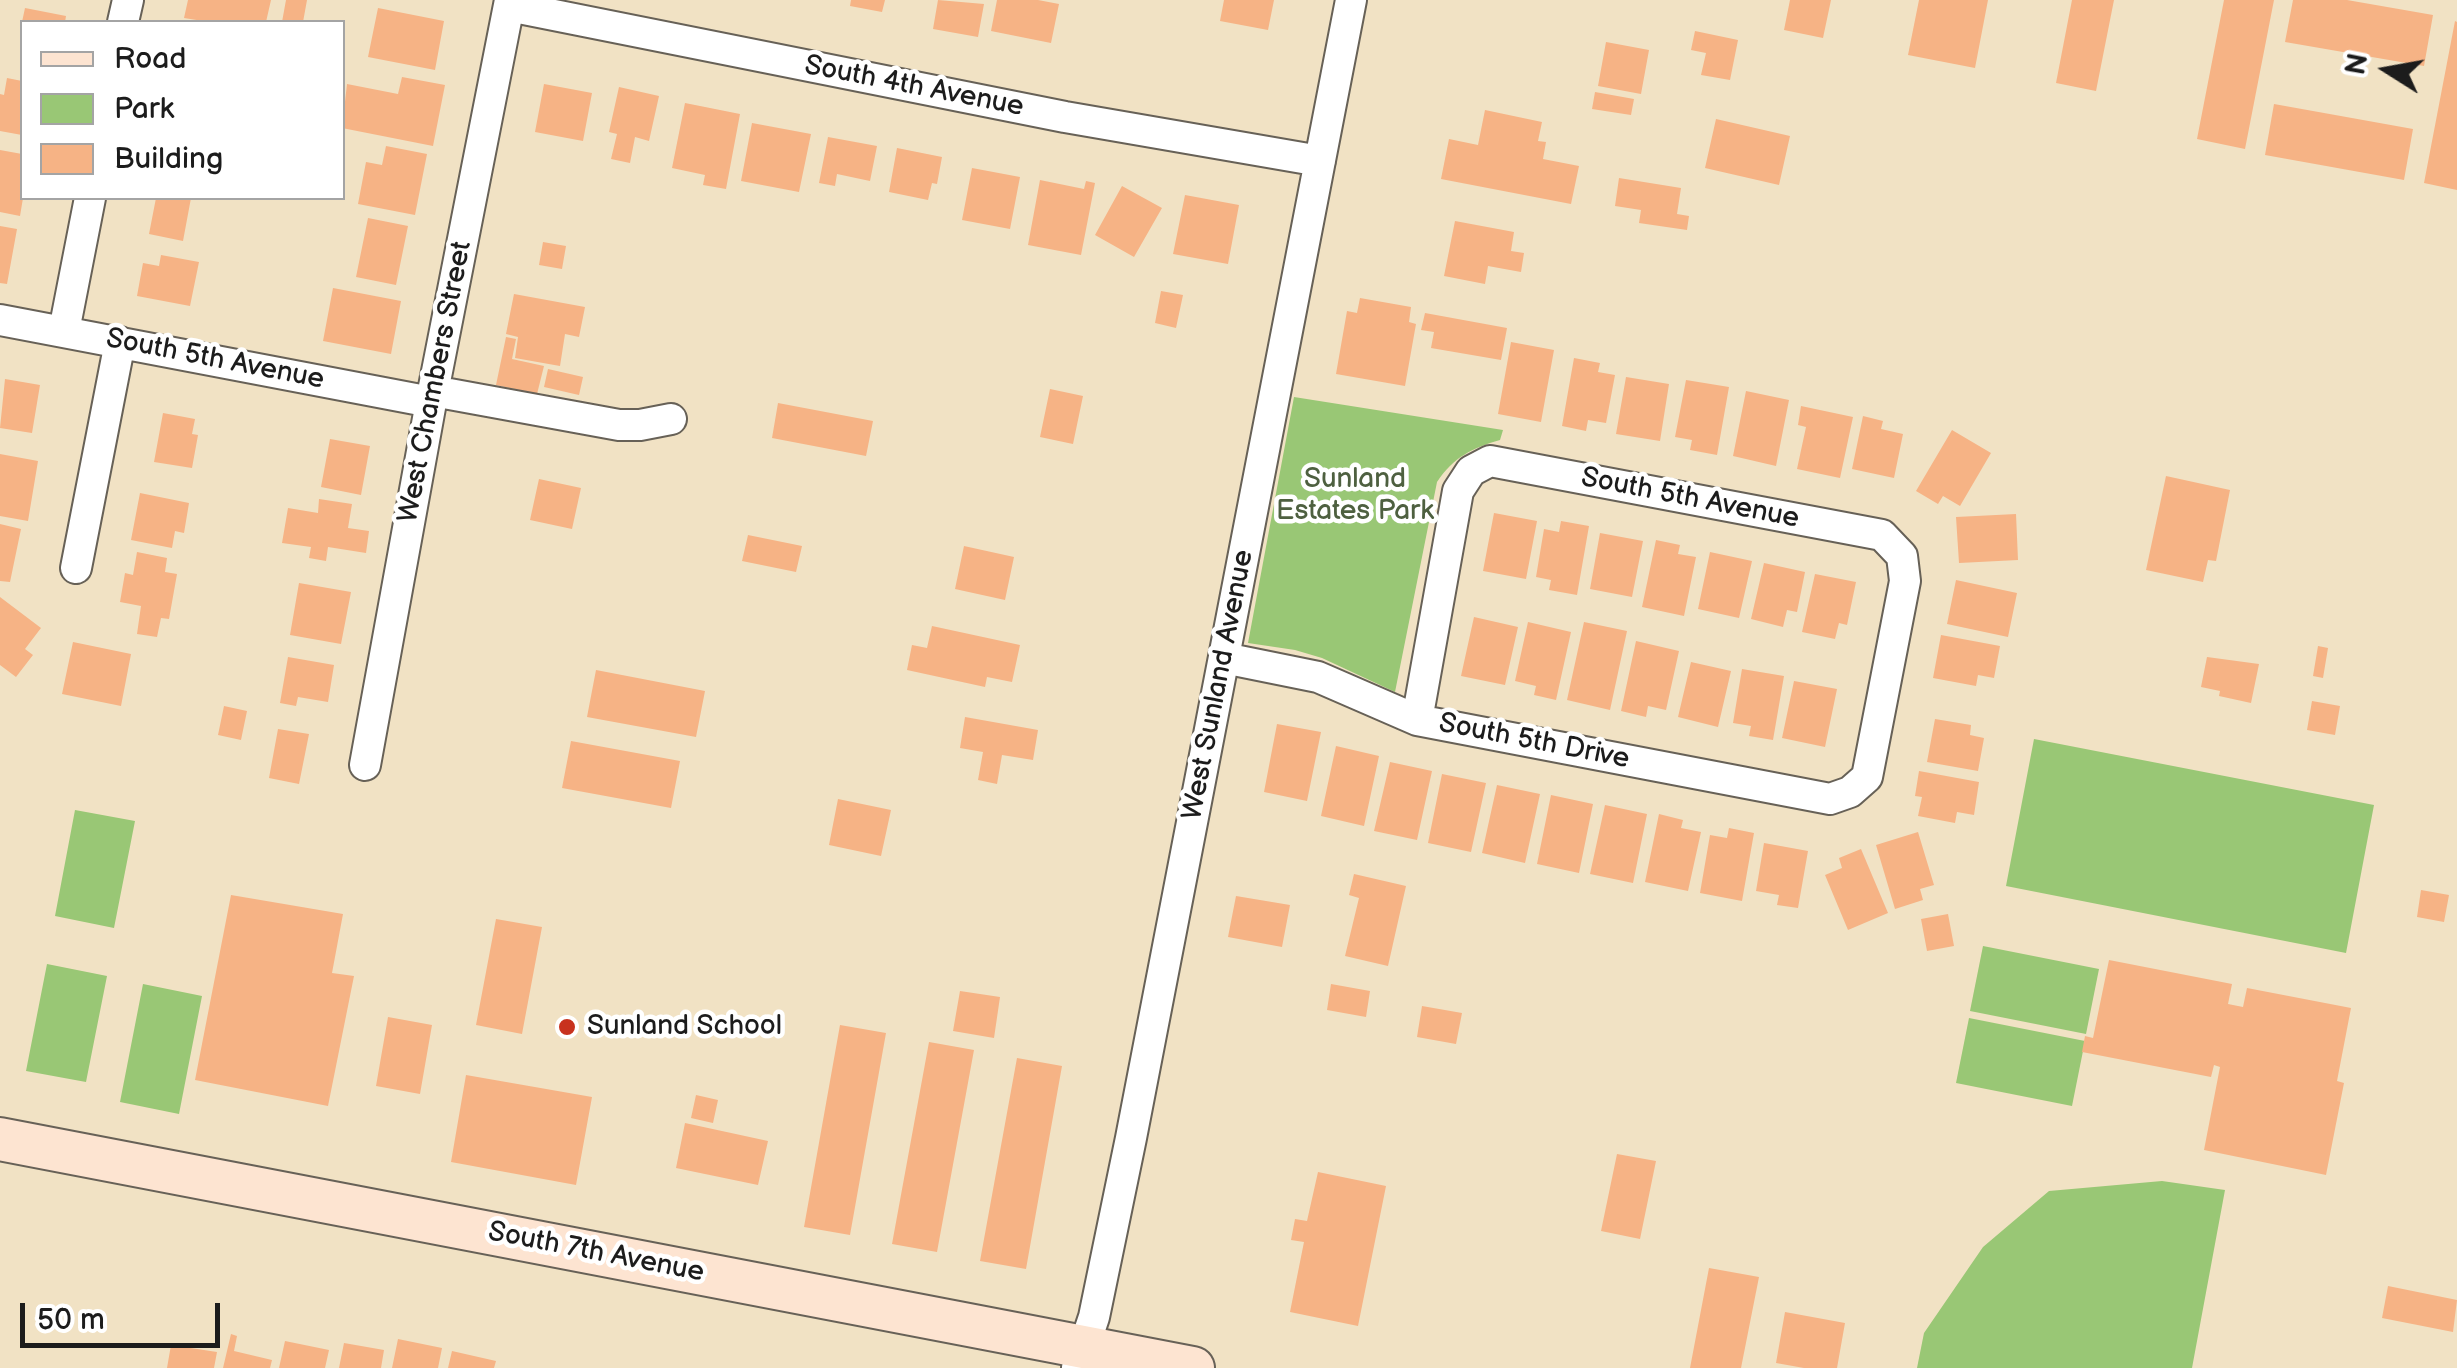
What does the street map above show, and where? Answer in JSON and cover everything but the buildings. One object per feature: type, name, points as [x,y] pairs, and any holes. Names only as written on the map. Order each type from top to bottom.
[{"type":"main road","name":"South 7th Avenue","points":[[0,1139],[1081,1358],[1193,1368]]},
{"type":"street","name":"West Sunland Avenue","points":[[1081,1358],[1098,1301],[1351,0]]},
{"type":"street","name":"South 4th Avenue","points":[[510,3],[1065,117],[1320,161]]},
{"type":"street","name":"West Chambers Street","points":[[365,765],[432,396],[510,3]]},
{"type":"street","points":[[64,331],[90,200]]},
{"type":"street","name":"South 5th Avenue","points":[[0,320],[619,425],[640,426],[671,419]]},
{"type":"street","points":[[76,568],[120,342]]},
{"type":"street","name":"South 5th Avenue","points":[[1417,720],[1458,491],[1471,472],[1490,462],[1882,535],[1902,556],[1905,581],[1867,777],[1850,792]]},
{"type":"street","name":"South 5th Drive","points":[[1224,658],[1318,677],[1417,720],[1830,799],[1850,792]]},
{"type":"green space","name":"Sunland Estates Park","points":[[1294,397],[1503,430],[1500,440],[1464,455],[1437,482],[1395,692],[1322,658],[1248,643]]},
{"type":"green space","points":[[2034,739],[2374,805],[2346,953],[2006,886]]},
{"type":"green space","points":[[75,810],[135,821],[114,928],[55,916]]},
{"type":"green space","points":[[1983,946],[2099,969],[2086,1034],[1970,1011]]},
{"type":"green space","points":[[47,964],[107,976],[86,1082],[26,1071]]},
{"type":"green space","points":[[143,984],[202,996],[179,1114],[120,1102]]},
{"type":"green space","points":[[1969,1018],[2085,1041],[2072,1106],[1956,1083]]},
{"type":"green space","points":[[2162,1181],[2225,1190],[2192,1368],[1917,1368],[1924,1333],[1983,1247],[2049,1191]]},
{"type":"place","name":"Sunland School","points":[[567,1027]]}]
